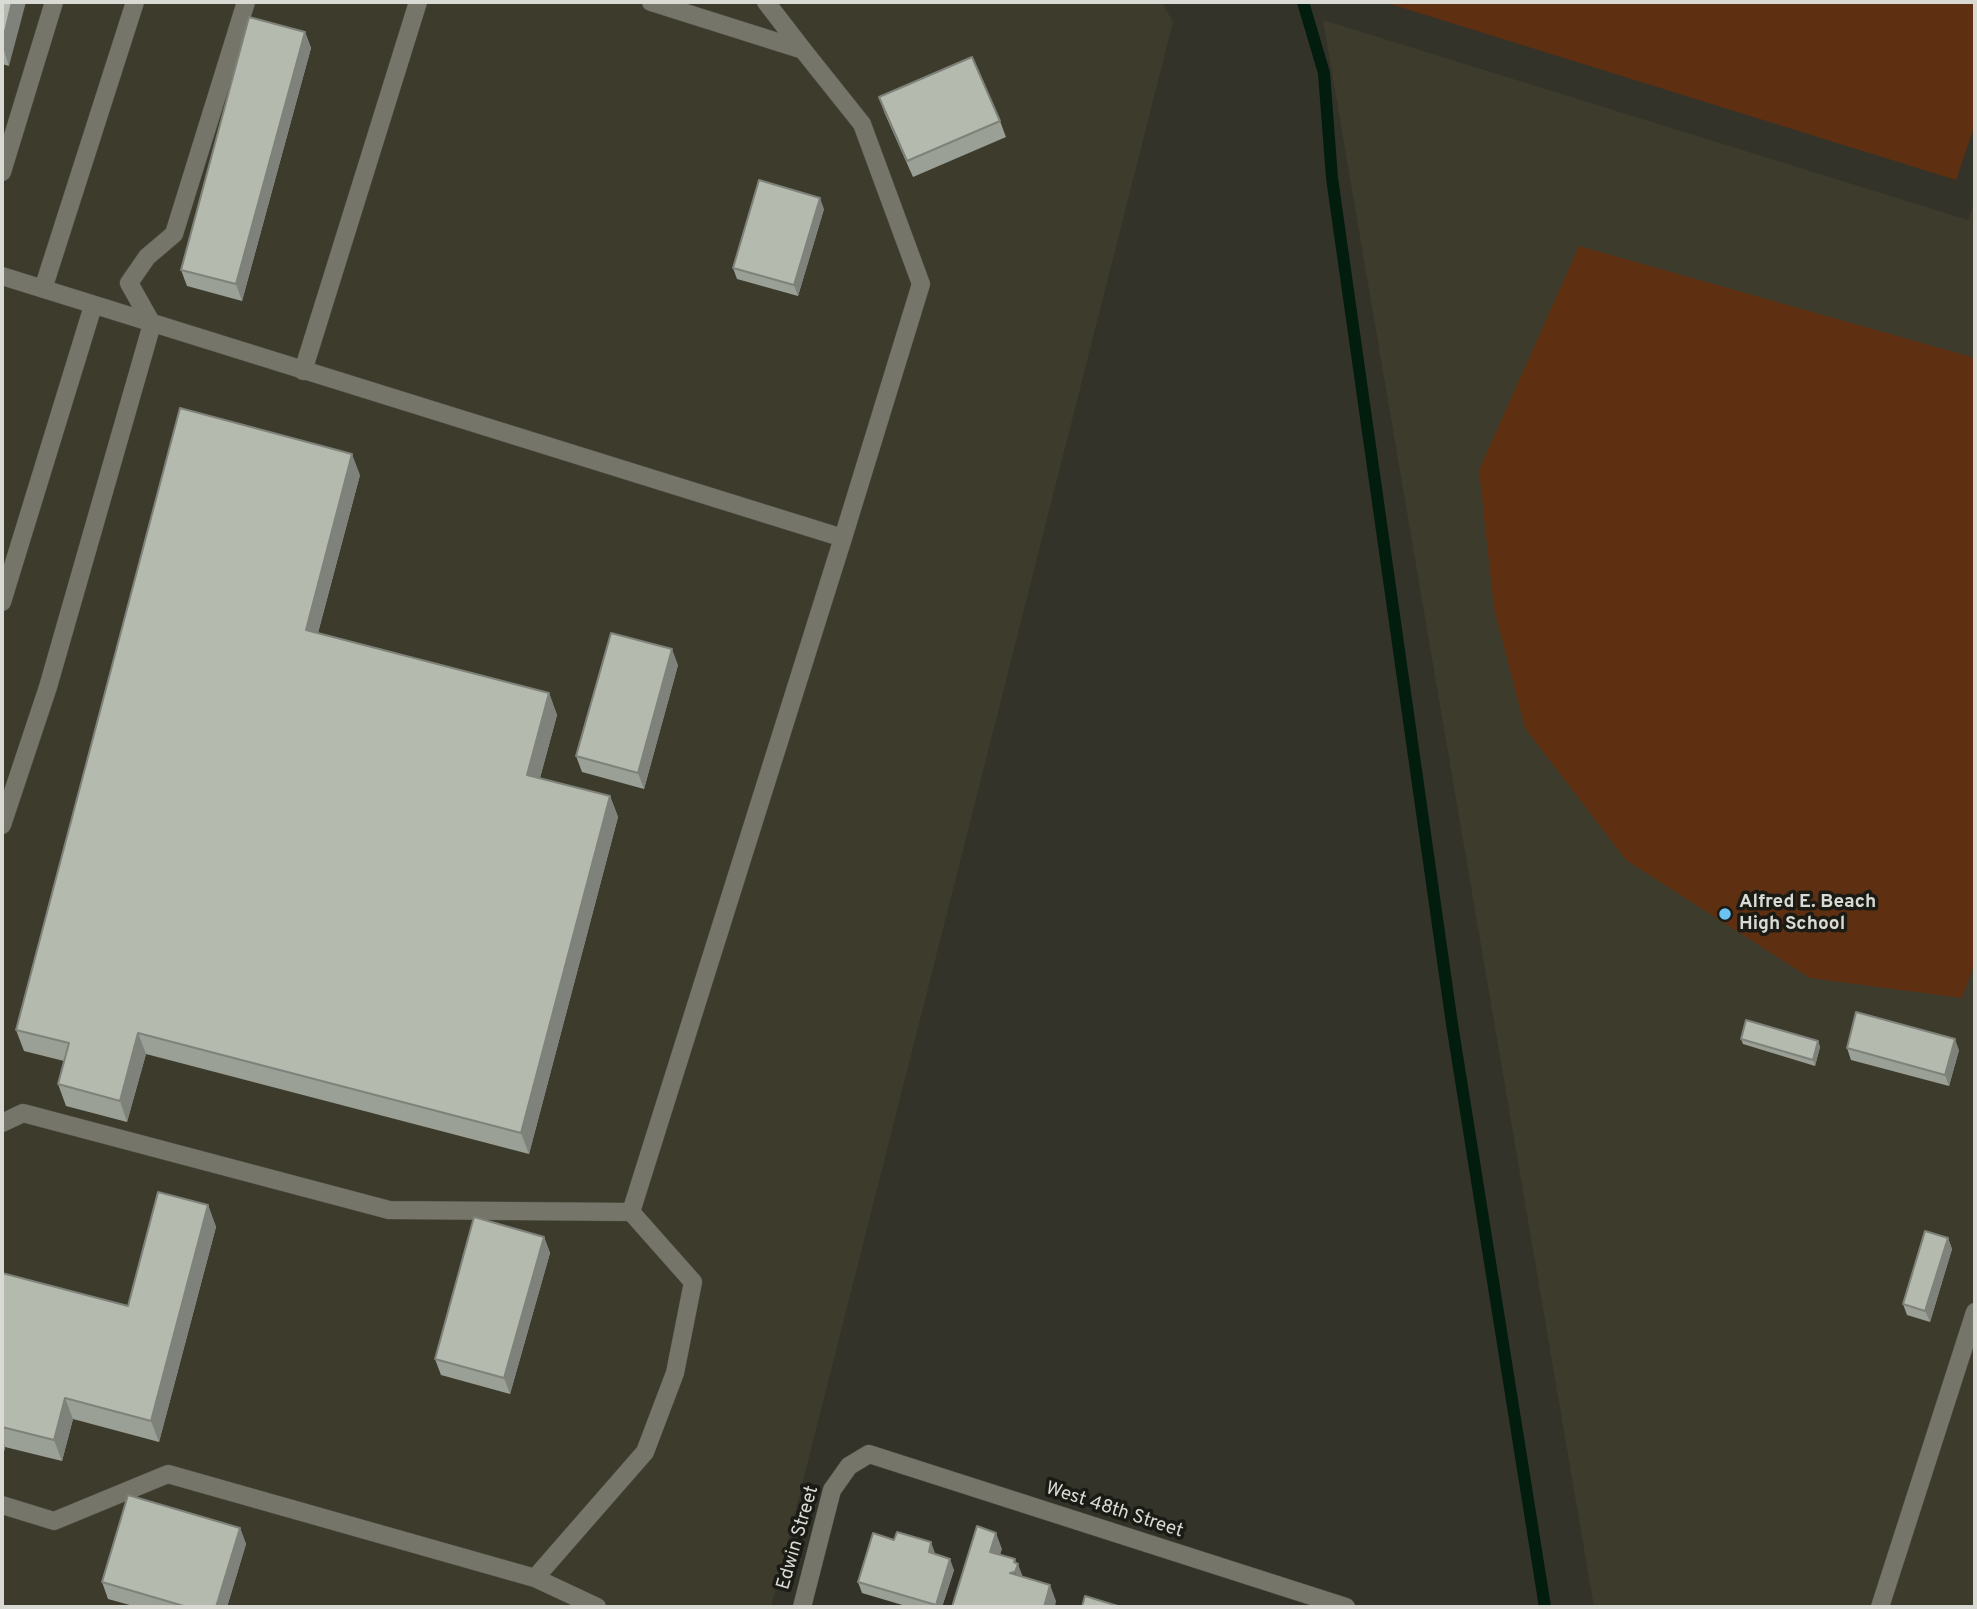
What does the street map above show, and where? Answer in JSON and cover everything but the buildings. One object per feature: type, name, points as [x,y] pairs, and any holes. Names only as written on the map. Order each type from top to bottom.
[{"type":"street","points":[[2,172],[54,2]]},
{"type":"street","points":[[43,289],[135,2]]},
{"type":"street","points":[[2,825],[48,687],[152,324],[129,283],[147,257],[174,234],[246,2]]},
{"type":"street","points":[[303,372],[418,2]]},
{"type":"street","points":[[650,2],[803,50]]},
{"type":"street","points":[[631,1212],[921,284],[862,124],[766,2]]},
{"type":"street","points":[[2,276],[303,372],[843,538]]},
{"type":"street","points":[[2,602],[93,306]]},
{"type":"street","points":[[2,1124],[23,1112],[389,1210],[631,1212],[693,1282],[675,1373],[645,1452],[535,1578]]},
{"type":"street","points":[[1880,1607],[1975,1312]]},
{"type":"street","name":"Edwin Street","points":[[802,1607],[832,1490],[849,1466],[869,1454]]},
{"type":"street","name":"West 48th Street","points":[[869,1454],[1346,1607]]},
{"type":"street","points":[[2,1505],[54,1521],[168,1474],[535,1578],[597,1607]]},
{"type":"shaded area","points":[[2,2],[1162,2],[1173,22],[771,1607],[2,1607]]},
{"type":"shaded area","points":[[1384,2],[1975,2],[1975,124],[1956,180]]},
{"type":"shaded area","name":"Alfred E. Beach High School","points":[[1323,20],[1968,220],[1975,200],[1975,1607],[1594,1607]]},
{"type":"shaded area","points":[[1579,246],[1975,358],[1975,962],[1962,998],[1810,978],[1626,860],[1525,728],[1494,608],[1479,470]]},
{"type":"waterway","points":[[1303,2],[1324,73],[1332,178],[1452,1024],[1545,1607]]},
{"type":"place","name":"Alfred E. Beach High School","points":[[1725,914]]}]
